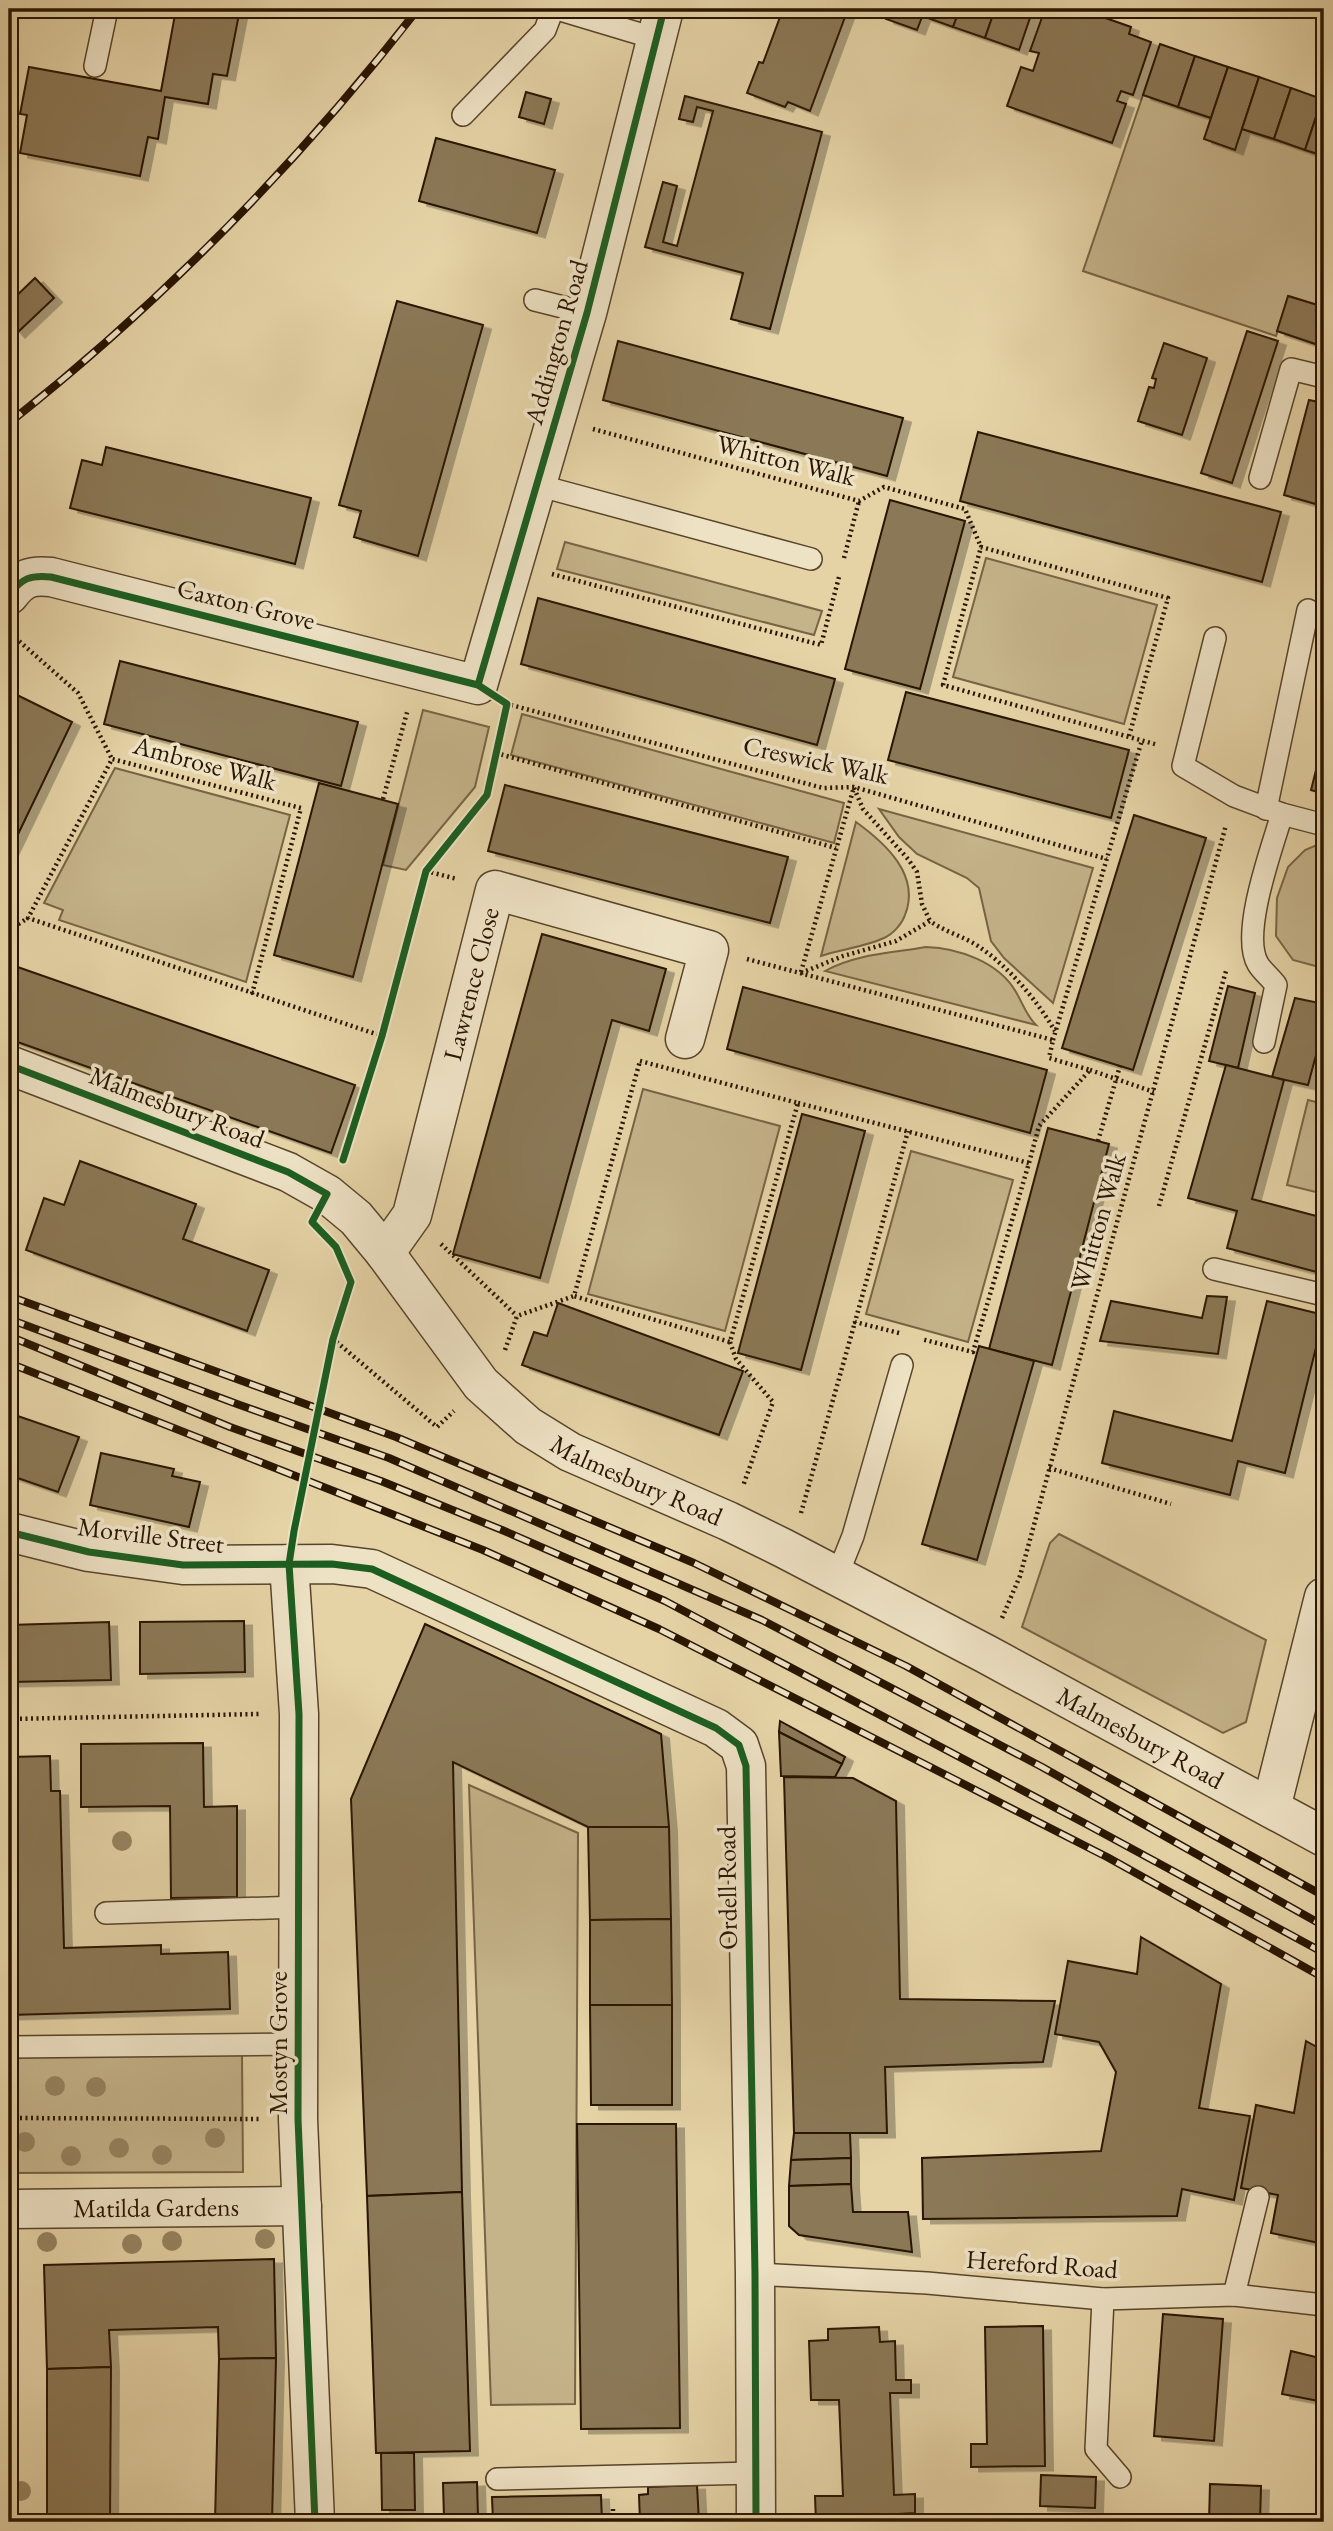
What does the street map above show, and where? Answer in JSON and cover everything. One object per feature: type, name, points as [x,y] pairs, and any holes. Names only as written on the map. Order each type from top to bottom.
[{"type":"street","name":"Addington Road","points":[[493,694],[514,564],[587,313],[661,24]]},
{"type":"street","name":"Caxton Grove","points":[[9,595],[17,584],[33,576],[51,577],[420,669],[493,694]]},
{"type":"street","name":"Lawrence Close","points":[[385,1253],[412,1215],[495,890],[709,950]]},
{"type":"street","points":[[685,1039],[709,950]]},
{"type":"street","name":"Malmesbury Road","points":[[9,1065],[288,1171],[327,1194],[356,1218],[485,1389],[527,1426],[570,1452],[783,1548],[986,1654],[1324,1837]]},
{"type":"street","name":"Morville Street","points":[[9,1532],[89,1552],[183,1566],[291,1548]]},
{"type":"street","name":"Mostyn Grove","points":[[291,1548],[299,1714],[298,2119],[315,2522]]},
{"type":"street","name":"Ordell Road","points":[[291,1548],[332,1564],[372,1569],[716,1728],[739,1745],[746,1766],[755,2274],[756,2522]]},
{"type":"street","points":[[1271,1808],[1324,1597]]},
{"type":"street","name":"Matilda Gardens","points":[[9,2209],[302,2206]]},
{"type":"lane","points":[[95,66],[107,9]]},
{"type":"lane","points":[[463,115],[545,30],[555,9],[661,24]]},
{"type":"lane","points":[[536,300],[587,313]]},
{"type":"lane","points":[[1260,478],[1292,369],[1324,377]]},
{"type":"lane","points":[[537,485],[811,559]]},
{"type":"lane","points":[[1264,1042],[1276,985],[1257,963],[1251,938],[1308,610]]},
{"type":"lane","points":[[1215,638],[1183,766],[1234,796],[1324,825]]},
{"type":"lane","points":[[1214,1269],[1324,1295]]},
{"type":"lane","points":[[837,1576],[853,1536],[902,1365]]},
{"type":"lane","points":[[106,1913],[299,1907]]},
{"type":"lane","points":[[9,2047],[298,2044]]},
{"type":"lane","points":[[1234,2295],[1258,2197]]},
{"type":"lane","name":"Hereford Road","points":[[755,2274],[927,2283],[1103,2299],[1234,2295],[1324,2305]]},
{"type":"lane","points":[[1103,2299],[1096,2449],[1120,2477]]},
{"type":"lane","points":[[497,2479],[614,2474],[754,2473]]},
{"type":"path","points":[[514,564],[821,645],[859,500]]},
{"type":"path","points":[[1129,736],[1168,598],[981,547],[943,685],[1186,752]]},
{"type":"path","points":[[9,632],[78,693],[112,759]]},
{"type":"path","points":[[383,799],[420,669]]},
{"type":"path","points":[[493,694],[504,716]]},
{"type":"path","points":[[1142,740],[1049,1058],[1154,1092]]},
{"type":"path","points":[[494,764],[499,741]]},
{"type":"path","points":[[496,754],[836,848]]},
{"type":"path","points":[[801,972],[854,787]]},
{"type":"path","points":[[854,787],[863,809],[917,872],[922,904],[930,921],[943,931],[977,946],[995,960],[1036,1003],[1056,1031]]},
{"type":"path","points":[[423,884],[426,871],[435,860]]},
{"type":"path","points":[[9,930],[29,918],[382,1036]]},
{"type":"path","points":[[801,972],[843,956],[896,941],[930,921]]},
{"type":"path","points":[[709,950],[1053,1040]]},
{"type":"path","points":[[1159,1206],[1228,966],[1257,963]]},
{"type":"path","points":[[378,1048],[385,1023]]},
{"type":"path","points":[[574,1296],[640,1061],[1029,1163]]},
{"type":"path","points":[[1098,1141],[1120,1066]]},
{"type":"path","points":[[920,1339],[973,1352],[1039,1126],[1090,1070]]},
{"type":"path","points":[[728,1521],[773,1402],[736,1359],[730,1342],[798,1102]]},
{"type":"path","points":[[783,1548],[800,1515],[908,1131]]},
{"type":"path","points":[[412,1215],[517,1316]]},
{"type":"path","points":[[333,1339],[437,1427],[485,1389],[517,1316],[574,1296],[730,1342]]},
{"type":"path","points":[[855,1322],[908,1335]]},
{"type":"path","points":[[291,1548],[336,1328]]},
{"type":"path","points":[[1049,1468],[1171,1504]]},
{"type":"path","points":[[9,1719],[299,1714]]},
{"type":"path","points":[[9,2118],[298,2119]]},
{"type":"shaded area","points":[[1143,95],[1211,118],[1205,139],[1234,149],[1242,129],[1324,156],[1324,307],[1289,296],[1276,336],[1083,271]]},
{"type":"shaded area","points":[[565,542],[822,611],[814,635],[557,569]]},
{"type":"shaded area","points":[[986,558],[1157,605],[1124,724],[953,677]]},
{"type":"shaded area","points":[[423,710],[489,727],[475,787],[406,870],[383,865]]},
{"type":"shaded area","points":[[522,714],[844,803],[834,843],[511,755]]},
{"type":"shaded area","points":[[115,768],[290,815],[246,982],[59,920],[63,910],[44,903]]},
{"type":"shaded area","points":[[879,809],[1093,868],[1053,1003],[1004,958],[991,941],[979,888],[967,878],[917,854],[899,837]]},
{"type":"shaded area","points":[[856,822],[878,840],[897,861],[908,887],[909,900],[902,922],[891,934],[869,944],[821,956]]},
{"type":"shaded area","points":[[1324,842],[1324,948],[1319,967],[1293,960],[1276,936],[1277,898],[1288,867],[1305,850]]},
{"type":"shaded area","points":[[926,947],[964,954],[999,972],[1009,981],[1036,1025],[825,971],[861,958]]},
{"type":"shaded area","points":[[643,1089],[780,1126],[725,1331],[588,1294]]},
{"type":"shaded area","points":[[1308,1100],[1324,1104],[1324,1194],[1287,1185]]},
{"type":"shaded area","points":[[911,1151],[1013,1180],[968,1342],[866,1314]]},
{"type":"shaded area","points":[[1059,1534],[1266,1640],[1246,1722],[1223,1733],[1022,1627],[1050,1543]]},
{"type":"shaded area","points":[[469,1785],[578,1833],[575,2404],[491,2405]]},
{"type":"shaded area","points":[[242,2054],[243,2172],[9,2173],[9,2056]]},
{"type":"building","points":[[176,9],[240,9],[227,76],[213,74],[208,104],[165,97],[158,139],[148,137],[140,176],[20,153],[27,115],[20,114],[29,67],[161,91]]},
{"type":"building","points":[[783,9],[848,9],[810,111],[788,102],[785,107],[747,93],[759,62],[763,63]]},
{"type":"building","points":[[890,9],[925,9],[917,30],[886,19]]},
{"type":"building","points":[[925,9],[960,9],[953,27],[922,16]]},
{"type":"building","points":[[960,9],[995,9],[985,38],[953,27]]},
{"type":"building","points":[[995,9],[1033,9],[1019,50],[985,38]]},
{"type":"building","points":[[1045,9],[1069,13],[1070,9],[1080,9],[1131,27],[1129,34],[1151,42],[1133,95],[1121,91],[1117,101],[1126,104],[1112,143],[1007,106],[1021,67],[1033,71],[1039,53],[1030,51]]},
{"type":"building","points":[[1160,44],[1195,56],[1178,107],[1143,95]]},
{"type":"building","points":[[1195,56],[1228,67],[1211,118],[1178,107]]},
{"type":"building","points":[[1228,67],[1259,77],[1235,150],[1204,139]]},
{"type":"building","points":[[1259,77],[1291,88],[1274,139],[1242,129]]},
{"type":"building","points":[[1291,88],[1322,99],[1305,150],[1274,139]]},
{"type":"building","points":[[526,92],[551,99],[544,124],[519,117]]},
{"type":"building","points":[[685,96],[822,132],[770,329],[731,319],[743,273],[645,247],[663,182],[677,186],[663,242],[677,246],[713,111],[697,107],[693,122],[679,119]]},
{"type":"building","points":[[1324,99],[1324,156],[1305,150]]},
{"type":"building","points":[[436,138],[555,170],[537,233],[419,201]]},
{"type":"building","points":[[35,278],[54,298],[17,333],[9,324],[9,303]]},
{"type":"building","points":[[1288,296],[1324,307],[1324,347],[1277,331]]},
{"type":"building","points":[[397,301],[483,325],[418,556],[354,537],[361,511],[339,505]]},
{"type":"building","points":[[1247,331],[1278,341],[1232,483],[1201,473]]},
{"type":"building","points":[[618,341],[903,418],[887,476],[603,400]]},
{"type":"building","points":[[1164,343],[1207,358],[1182,435],[1138,421],[1149,387],[1154,388],[1156,379],[1152,378]]},
{"type":"building","points":[[1309,400],[1324,403],[1324,485],[1319,505],[1284,495]]},
{"type":"building","points":[[978,432],[1281,512],[1262,582],[960,501]]},
{"type":"building","points":[[106,447],[311,498],[295,564],[70,508],[82,460],[102,465]]},
{"type":"building","points":[[890,500],[965,521],[920,689],[845,669]]},
{"type":"building","points":[[538,598],[835,679],[817,745],[521,664]]},
{"type":"building","points":[[120,661],[358,722],[341,786],[104,724]]},
{"type":"building","points":[[906,692],[1129,750],[1111,818],[888,760]]},
{"type":"building","points":[[15,694],[72,722],[9,853],[9,707]]},
{"type":"building","points":[[1324,738],[1324,794],[1311,790]]},
{"type":"building","points":[[319,783],[398,804],[353,977],[274,955]]},
{"type":"building","points":[[505,785],[788,857],[770,923],[488,851]]},
{"type":"building","points":[[1134,815],[1206,838],[1133,1070],[1062,1048]]},
{"type":"building","points":[[542,934],[666,969],[649,1031],[612,1020],[540,1278],[453,1254]]},
{"type":"building","points":[[9,964],[355,1085],[331,1153],[9,1039]]},
{"type":"building","points":[[1228,986],[1255,993],[1238,1068],[1209,1061]]},
{"type":"building","points":[[743,987],[1047,1070],[1030,1133],[727,1049]]},
{"type":"building","points":[[1295,998],[1324,1004],[1324,1025],[1308,1085],[1272,1077]]},
{"type":"building","points":[[1226,1065],[1284,1080],[1252,1199],[1324,1218],[1324,1274],[1227,1248],[1237,1211],[1188,1198]]},
{"type":"building","points":[[802,1114],[865,1131],[801,1370],[738,1353]]},
{"type":"building","points":[[1048,1128],[1109,1144],[1052,1365],[989,1349]]},
{"type":"building","points":[[80,1161],[196,1204],[183,1239],[269,1270],[247,1331],[26,1250],[44,1198],[64,1205]]},
{"type":"building","points":[[1207,1296],[1227,1297],[1218,1354],[1100,1341],[1111,1301],[1202,1318]]},
{"type":"building","points":[[1267,1301],[1324,1315],[1285,1473],[1238,1461],[1230,1495],[1102,1463],[1114,1411],[1232,1441]]},
{"type":"building","points":[[558,1303],[743,1371],[719,1435],[522,1365],[534,1332],[547,1336]]},
{"type":"building","points":[[979,1346],[1034,1361],[977,1560],[922,1544]]},
{"type":"building","points":[[9,1413],[79,1437],[58,1492],[9,1475]]},
{"type":"building","points":[[101,1453],[174,1469],[172,1476],[200,1482],[189,1527],[90,1505]]},
{"type":"building","points":[[244,1621],[245,1672],[140,1674],[140,1622]]},
{"type":"building","points":[[109,1622],[111,1680],[9,1682],[9,1625]]},
{"type":"building","points":[[425,1624],[661,1734],[669,1827],[588,1827],[453,1762],[462,2192],[367,2196],[351,1799]]},
{"type":"building","points":[[780,1721],[845,1757],[842,1764],[779,1732]]},
{"type":"building","points":[[779,1732],[842,1764],[835,1777],[781,1776]]},
{"type":"building","points":[[203,1743],[204,1807],[237,1806],[237,1897],[171,1898],[170,1806],[81,1807],[81,1744]]},
{"type":"building","points":[[50,1756],[51,1791],[60,1791],[64,1948],[161,1945],[161,1954],[228,1952],[230,2009],[9,2015],[9,1757]]},
{"type":"building","points":[[784,1777],[853,1778],[896,1801],[900,1999],[1055,2001],[1043,2062],[885,2067],[887,2133],[794,2133]]},
{"type":"building","points":[[588,1827],[669,1827],[671,1919],[590,1920]]},
{"type":"building","points":[[671,1919],[672,2005],[590,2005],[590,1920]]},
{"type":"building","points":[[1141,1937],[1221,1984],[1199,2108],[1250,2116],[1234,2200],[1182,2189],[1177,2216],[923,2219],[922,2158],[1101,2151],[1116,2072],[1099,2042],[1055,2034],[1068,1961],[1137,1974]]},
{"type":"building","points":[[590,2005],[672,2005],[672,2105],[591,2105]]},
{"type":"building","points":[[1306,2041],[1324,2051],[1324,2244],[1271,2233],[1278,2195],[1241,2188],[1256,2105],[1294,2113]]},
{"type":"building","points":[[577,2124],[676,2124],[680,2428],[581,2429]]},
{"type":"building","points":[[794,2133],[850,2133],[851,2158],[791,2160]]},
{"type":"building","points":[[851,2158],[851,2184],[789,2186],[791,2160]]},
{"type":"building","points":[[851,2184],[853,2212],[908,2212],[912,2252],[799,2235],[789,2226],[789,2186]]},
{"type":"building","points":[[462,2192],[470,2451],[376,2453],[367,2196]]},
{"type":"building","points":[[274,2259],[276,2358],[219,2359],[218,2327],[109,2330],[111,2367],[47,2369],[44,2265]]},
{"type":"building","points":[[1163,2314],[1223,2319],[1214,2441],[1154,2436]]},
{"type":"building","points":[[1043,2326],[1045,2466],[971,2467],[971,2444],[987,2444],[985,2327]]},
{"type":"building","points":[[879,2327],[880,2342],[895,2341],[896,2380],[911,2380],[911,2393],[890,2393],[894,2495],[915,2494],[915,2513],[899,2514],[899,2522],[816,2522],[815,2496],[843,2496],[839,2400],[811,2400],[809,2341],[828,2340],[828,2329]]},
{"type":"building","points":[[1291,2351],[1324,2359],[1324,2402],[1282,2394]]},
{"type":"building","points":[[276,2358],[272,2522],[215,2522],[219,2359]]},
{"type":"building","points":[[111,2367],[110,2522],[47,2522],[47,2369]]},
{"type":"building","points":[[381,2453],[414,2453],[415,2510],[382,2510]]},
{"type":"building","points":[[1041,2475],[1096,2477],[1095,2508],[1040,2506]]},
{"type":"building","points":[[477,2482],[478,2517],[444,2518],[443,2483]]},
{"type":"building","points":[[1210,2484],[1261,2486],[1260,2522],[1209,2522]]},
{"type":"building","points":[[697,2485],[699,2522],[640,2522],[639,2495],[648,2494],[648,2487]]},
{"type":"building","points":[[601,2495],[602,2522],[493,2522],[492,2497]]},
{"type":"building","points":[[441,2517],[441,2522],[368,2522],[368,2519]]},
{"type":"railway","points":[[9,423],[120,329],[226,228],[325,121],[418,9]]},
{"type":"railway","points":[[9,1296],[396,1437],[694,1563],[906,1666],[1324,1896]]},
{"type":"railway","points":[[9,1319],[389,1458],[762,1620],[1042,1767],[1324,1926]]},
{"type":"railway","points":[[9,1336],[230,1427],[381,1481],[665,1601],[1324,1953]]},
{"type":"railway","points":[[9,1363],[483,1550],[659,1629],[1107,1857],[1324,1978]]},
{"type":"cycle path","points":[[478,685],[587,313],[664,9]]},
{"type":"cycle path","points":[[9,595],[27,579],[51,577],[478,685],[507,704],[487,795],[426,871],[382,1036],[343,1160]]},
{"type":"cycle path","points":[[9,1065],[288,1172],[327,1194],[312,1222],[336,1247],[351,1282],[333,1339],[289,1564],[299,1714],[298,2119],[315,2522]]},
{"type":"cycle path","points":[[9,1532],[89,1552],[183,1565],[332,1564],[372,1569],[716,1728],[739,1745],[746,1766],[755,2274],[756,2522]]}]
